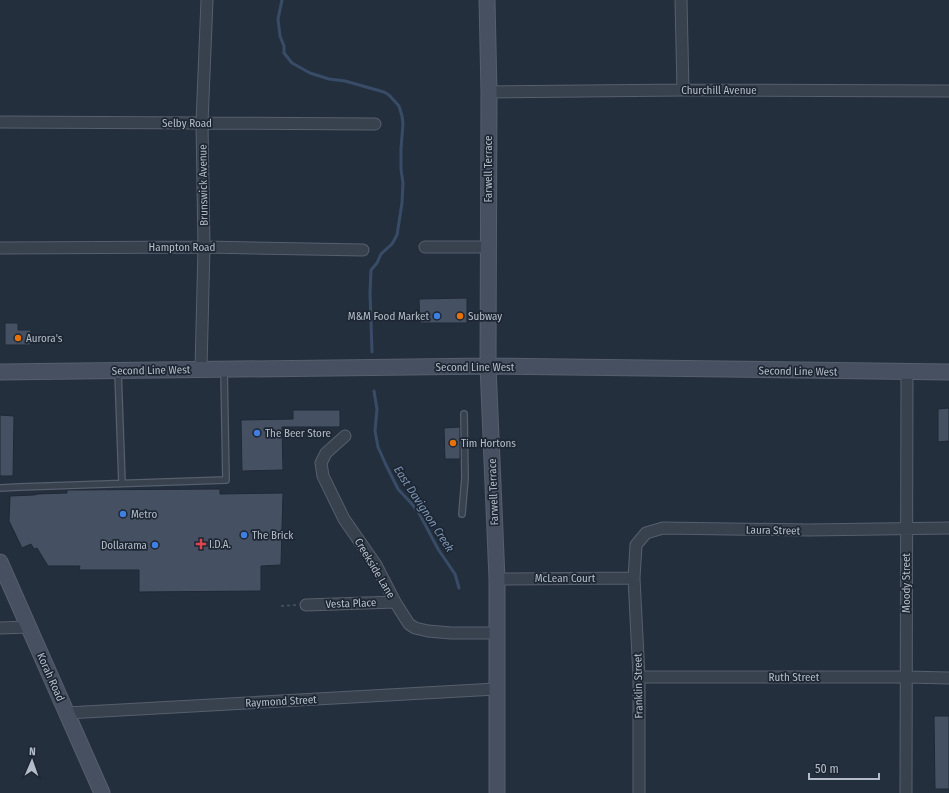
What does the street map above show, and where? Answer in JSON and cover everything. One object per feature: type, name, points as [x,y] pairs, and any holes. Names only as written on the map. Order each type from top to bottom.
[{"type":"street","name":"Brunswick Avenue","points":[[201,369],[204,247],[202,123],[207,0]]},
{"type":"street","name":"Farwell Terrace","points":[[487,0],[489,92],[488,366],[497,579],[496,793]]},
{"type":"street","points":[[681,0],[683,90]]},
{"type":"street","name":"Churchill Avenue","points":[[489,92],[683,90],[949,91]]},
{"type":"street","name":"Selby Road","points":[[0,122],[375,124]]},
{"type":"street","name":"Hampton Road","points":[[0,248],[204,247],[363,250]]},
{"type":"street","points":[[425,247],[488,247]]},
{"type":"street","name":"Second Line West","points":[[0,372],[488,366],[949,372]]},
{"type":"street","name":"Moody Street","points":[[906,793],[907,372]]},
{"type":"street","name":"Creekside Lane","points":[[345,436],[326,453],[321,463],[323,476],[344,519],[376,565],[395,602],[409,624],[415,628],[436,632],[497,633]]},
{"type":"street","name":"Laura Street","points":[[634,578],[636,545],[646,533],[663,528],[809,530],[949,528]]},
{"type":"street","name":"Korah Road","points":[[0,562],[102,793]]},
{"type":"street","name":"McLean Court","points":[[497,579],[634,578]]},
{"type":"street","name":"Franklin Street","points":[[634,578],[639,677],[639,793]]},
{"type":"street","name":"Vesta Place","points":[[306,605],[395,602]]},
{"type":"street","points":[[0,628],[29,627]]},
{"type":"street","name":"Ruth Street","points":[[639,677],[949,678]]},
{"type":"street","name":"Raymond Street","points":[[67,713],[496,689]]},
{"type":"lane","points":[[0,488],[226,480],[224,369]]},
{"type":"lane","points":[[118,370],[122,483]]},
{"type":"lane","points":[[462,514],[465,478],[464,414]]},
{"type":"path","points":[[281,606],[306,605]]},
{"type":"building","points":[[467,298],[467,323],[420,323],[419,299]]},
{"type":"building","name":"Aurora's","points":[[5,323],[18,323],[18,330],[31,330],[31,345],[5,345]]},
{"type":"building","points":[[949,408],[949,441],[938,442],[938,409]]},
{"type":"building","points":[[293,410],[340,410],[340,427],[282,427],[283,470],[242,471],[241,420],[293,419]]},
{"type":"building","points":[[0,415],[14,416],[13,476],[0,476]]},
{"type":"building","name":"Tim Hortons","points":[[460,427],[460,459],[445,459],[444,428]]},
{"type":"building","points":[[220,489],[220,494],[283,493],[281,565],[261,566],[261,591],[139,592],[139,570],[79,570],[80,566],[48,566],[37,548],[34,549],[31,544],[22,548],[9,521],[10,496],[67,493],[67,490]]},
{"type":"building","points":[[934,716],[949,716],[949,789],[935,789]]},
{"type":"waterway","name":"East Davignon Creek","points":[[282,0],[278,19],[280,36],[284,46],[284,53],[292,63],[310,73],[329,79],[345,81],[384,92],[389,95],[399,106],[402,116],[401,169],[403,183],[402,203],[397,235],[392,244],[381,254],[377,263],[371,270],[370,293],[372,352]]},
{"type":"waterway","name":"East Davignon Creek","points":[[374,391],[377,409],[375,431],[378,447],[398,489],[419,513],[438,549],[455,574],[459,588]]},
{"type":"place","name":"M&M Food Market","points":[[437,316]]},
{"type":"place","name":"Subway","points":[[460,316]]},
{"type":"place","name":"Aurora's","points":[[18,338]]},
{"type":"place","name":"The Beer Store","points":[[257,433]]},
{"type":"place","name":"Tim Hortons","points":[[453,443]]},
{"type":"place","name":"Metro","points":[[123,514]]},
{"type":"place","name":"The Brick","points":[[244,535]]},
{"type":"place","name":"I.D.A.","points":[[201,544]]},
{"type":"place","name":"Dollarama","points":[[155,545]]}]
